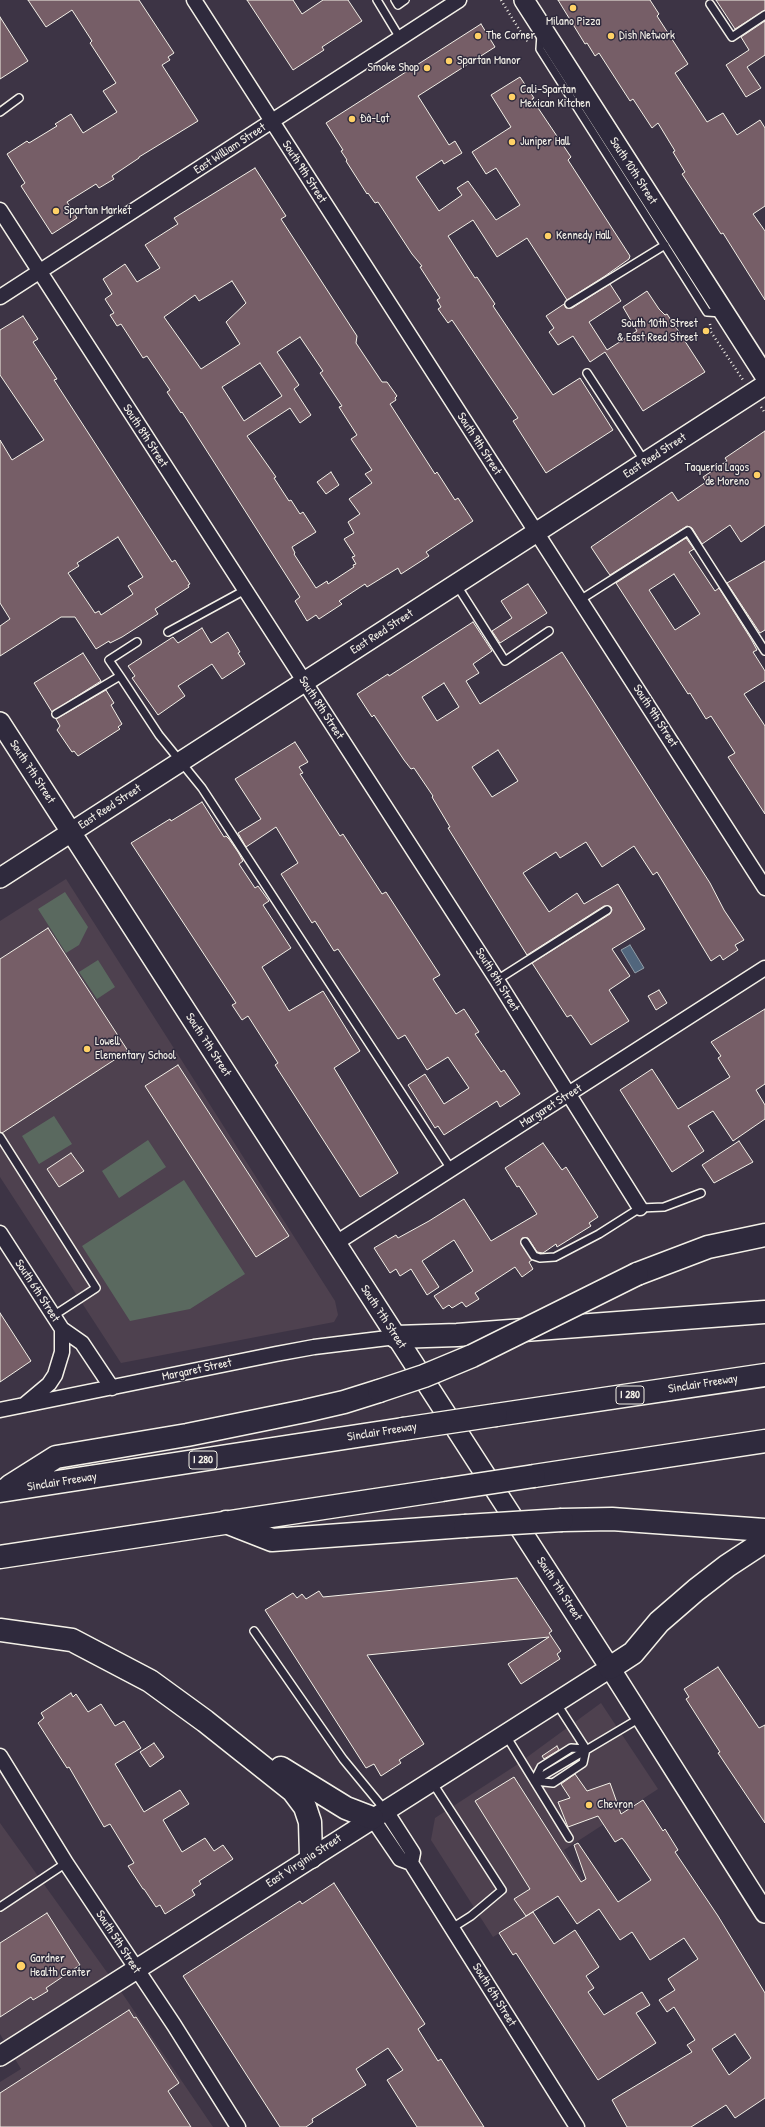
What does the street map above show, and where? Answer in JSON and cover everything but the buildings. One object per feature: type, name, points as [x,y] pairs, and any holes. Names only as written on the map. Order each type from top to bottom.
[{"type":"highway","points":[[1,1491],[56,1457],[187,1435],[305,1411],[344,1402],[424,1376],[472,1356],[637,1274],[708,1247],[765,1235]]},
{"type":"highway","points":[[396,1337],[457,1335],[765,1312]]},
{"type":"highway","name":"Sinclair Freeway","points":[[1,1491],[765,1375]]},
{"type":"highway","points":[[0,1557],[765,1441]]},
{"type":"highway","points":[[225,1522],[272,1540],[562,1520],[638,1520],[765,1530]]},
{"type":"highway","points":[[610,1668],[633,1653],[659,1622],[696,1590],[727,1566],[765,1541]]},
{"type":"highway","points":[[0,1630],[72,1640],[150,1681],[206,1721],[293,1791],[305,1807],[310,1822],[311,1857]]},
{"type":"highway","points":[[206,1721],[346,1808],[379,1814]]},
{"type":"street","name":"South 9th Street","points":[[194,0],[765,888]]},
{"type":"street","name":"East William Street","points":[[0,297],[41,272],[458,0]]},
{"type":"street","name":"South 10th Street","points":[[524,0],[716,313],[765,376]]},
{"type":"street","name":"South 8th Street","points":[[0,210],[497,980],[640,1208]]},
{"type":"street","name":"East Reed Street","points":[[0,878],[765,386]]},
{"type":"street","name":"South 7th Street","points":[[0,722],[610,1668],[765,1913]]},
{"type":"street","name":"Margaret Street","points":[[336,1243],[765,968]]},
{"type":"street","name":"South 6th Street","points":[[0,1233],[62,1329],[82,1343],[112,1388]]},
{"type":"street","name":"South 6th Street","points":[[22,1406],[49,1384],[55,1375],[62,1352],[62,1329]]},
{"type":"street","name":"Margaret Street","points":[[0,1410],[276,1354],[396,1337]]},
{"type":"street","name":"East Virginia Street","points":[[0,2056],[610,1668]]},
{"type":"street","name":"South 5th Street","points":[[0,1757],[66,1863],[174,2025],[238,2127]]},
{"type":"street","name":"South 6th Street","points":[[379,1814],[400,1859],[411,1863],[577,2127]]},
{"type":"lane","points":[[386,0],[378,2],[400,38]]},
{"type":"lane","points":[[395,0],[398,5],[405,0]]},
{"type":"lane","points":[[710,4],[732,37],[765,15]]},
{"type":"lane","name":"South 10th Street","points":[[541,28],[540,49],[665,245],[716,313]]},
{"type":"lane","points":[[0,112],[19,98]]},
{"type":"lane","points":[[569,304],[665,245]]},
{"type":"lane","points":[[587,373],[645,463]]},
{"type":"lane","points":[[580,600],[688,531],[765,651]]},
{"type":"lane","points":[[456,584],[504,660],[550,631]]},
{"type":"lane","points":[[168,632],[245,590]]},
{"type":"lane","points":[[137,642],[109,660],[159,735],[202,788],[452,1169]]},
{"type":"lane","points":[[56,714],[120,676]]},
{"type":"lane","points":[[497,980],[607,910]]},
{"type":"lane","points":[[0,1137],[96,1288],[53,1316]]},
{"type":"lane","points":[[525,1242],[534,1256],[540,1258],[555,1257],[599,1234],[640,1208],[664,1207],[701,1193]]},
{"type":"lane","points":[[254,1631],[343,1758],[379,1814]]},
{"type":"lane","points":[[534,1781],[552,1783],[583,1763],[586,1749],[556,1702]]},
{"type":"lane","points":[[534,1781],[541,1766],[571,1748],[586,1749],[641,1718]]},
{"type":"lane","points":[[505,1734],[569,1838]]},
{"type":"lane","points":[[432,1781],[502,1890],[472,1916],[452,1928]]},
{"type":"lane","points":[[0,1907],[66,1863]]},
{"type":"path","points":[[716,313],[711,332],[733,364]]},
{"type":"shaded area","name":"Lowell Elementary School","points":[[66,879],[335,1301],[338,1315],[334,1322],[121,1363],[0,1177],[0,921]]},
{"type":"shaded area","points":[[601,1703],[658,1789],[564,1850],[583,1881],[493,1937],[431,1840],[435,1818],[515,1766]]},
{"type":"shaded area","points":[[0,1823],[124,1996],[213,2127],[0,2127],[0,2082],[21,2069],[0,2034]]},
{"type":"green space","points":[[65,892],[88,927],[79,945],[66,953],[38,909]]},
{"type":"green space","points":[[98,960],[115,987],[97,999],[79,972]]},
{"type":"green space","points":[[54,1116],[72,1144],[39,1164],[22,1136]]},
{"type":"green space","points":[[148,1140],[166,1167],[119,1198],[102,1171]]},
{"type":"green space","points":[[184,1180],[245,1274],[190,1309],[130,1321],[82,1246]]},
{"type":"water","points":[[630,945],[644,968],[635,973],[621,950]]},
{"type":"place","name":"Milano Pizza","points":[[573,8]]},
{"type":"place","name":"The Corner","points":[[478,36]]},
{"type":"place","name":"Dish Network","points":[[611,36]]},
{"type":"place","name":"Spartan Manor","points":[[449,61]]},
{"type":"place","name":"Smoke Shop","points":[[427,68]]},
{"type":"place","name":"Cali-Spartan Mexican Kitchen","points":[[512,97]]},
{"type":"place","name":"Đà-Lạt","points":[[352,119]]},
{"type":"place","name":"Juniper Hall","points":[[512,142]]},
{"type":"place","name":"Spartan Market","points":[[56,211]]},
{"type":"place","name":"Kennedy Hall","points":[[548,236]]},
{"type":"place","name":"South 10th Street & East Reed Street","points":[[706,331]]},
{"type":"place","name":"Taquería Lagos de Moreno","points":[[757,475]]},
{"type":"place","name":"Lowell Elementary School","points":[[87,1049]]},
{"type":"place","name":"Chevron","points":[[589,1805]]},
{"type":"place","name":"Gardner Health Center","points":[[21,1966]]}]
